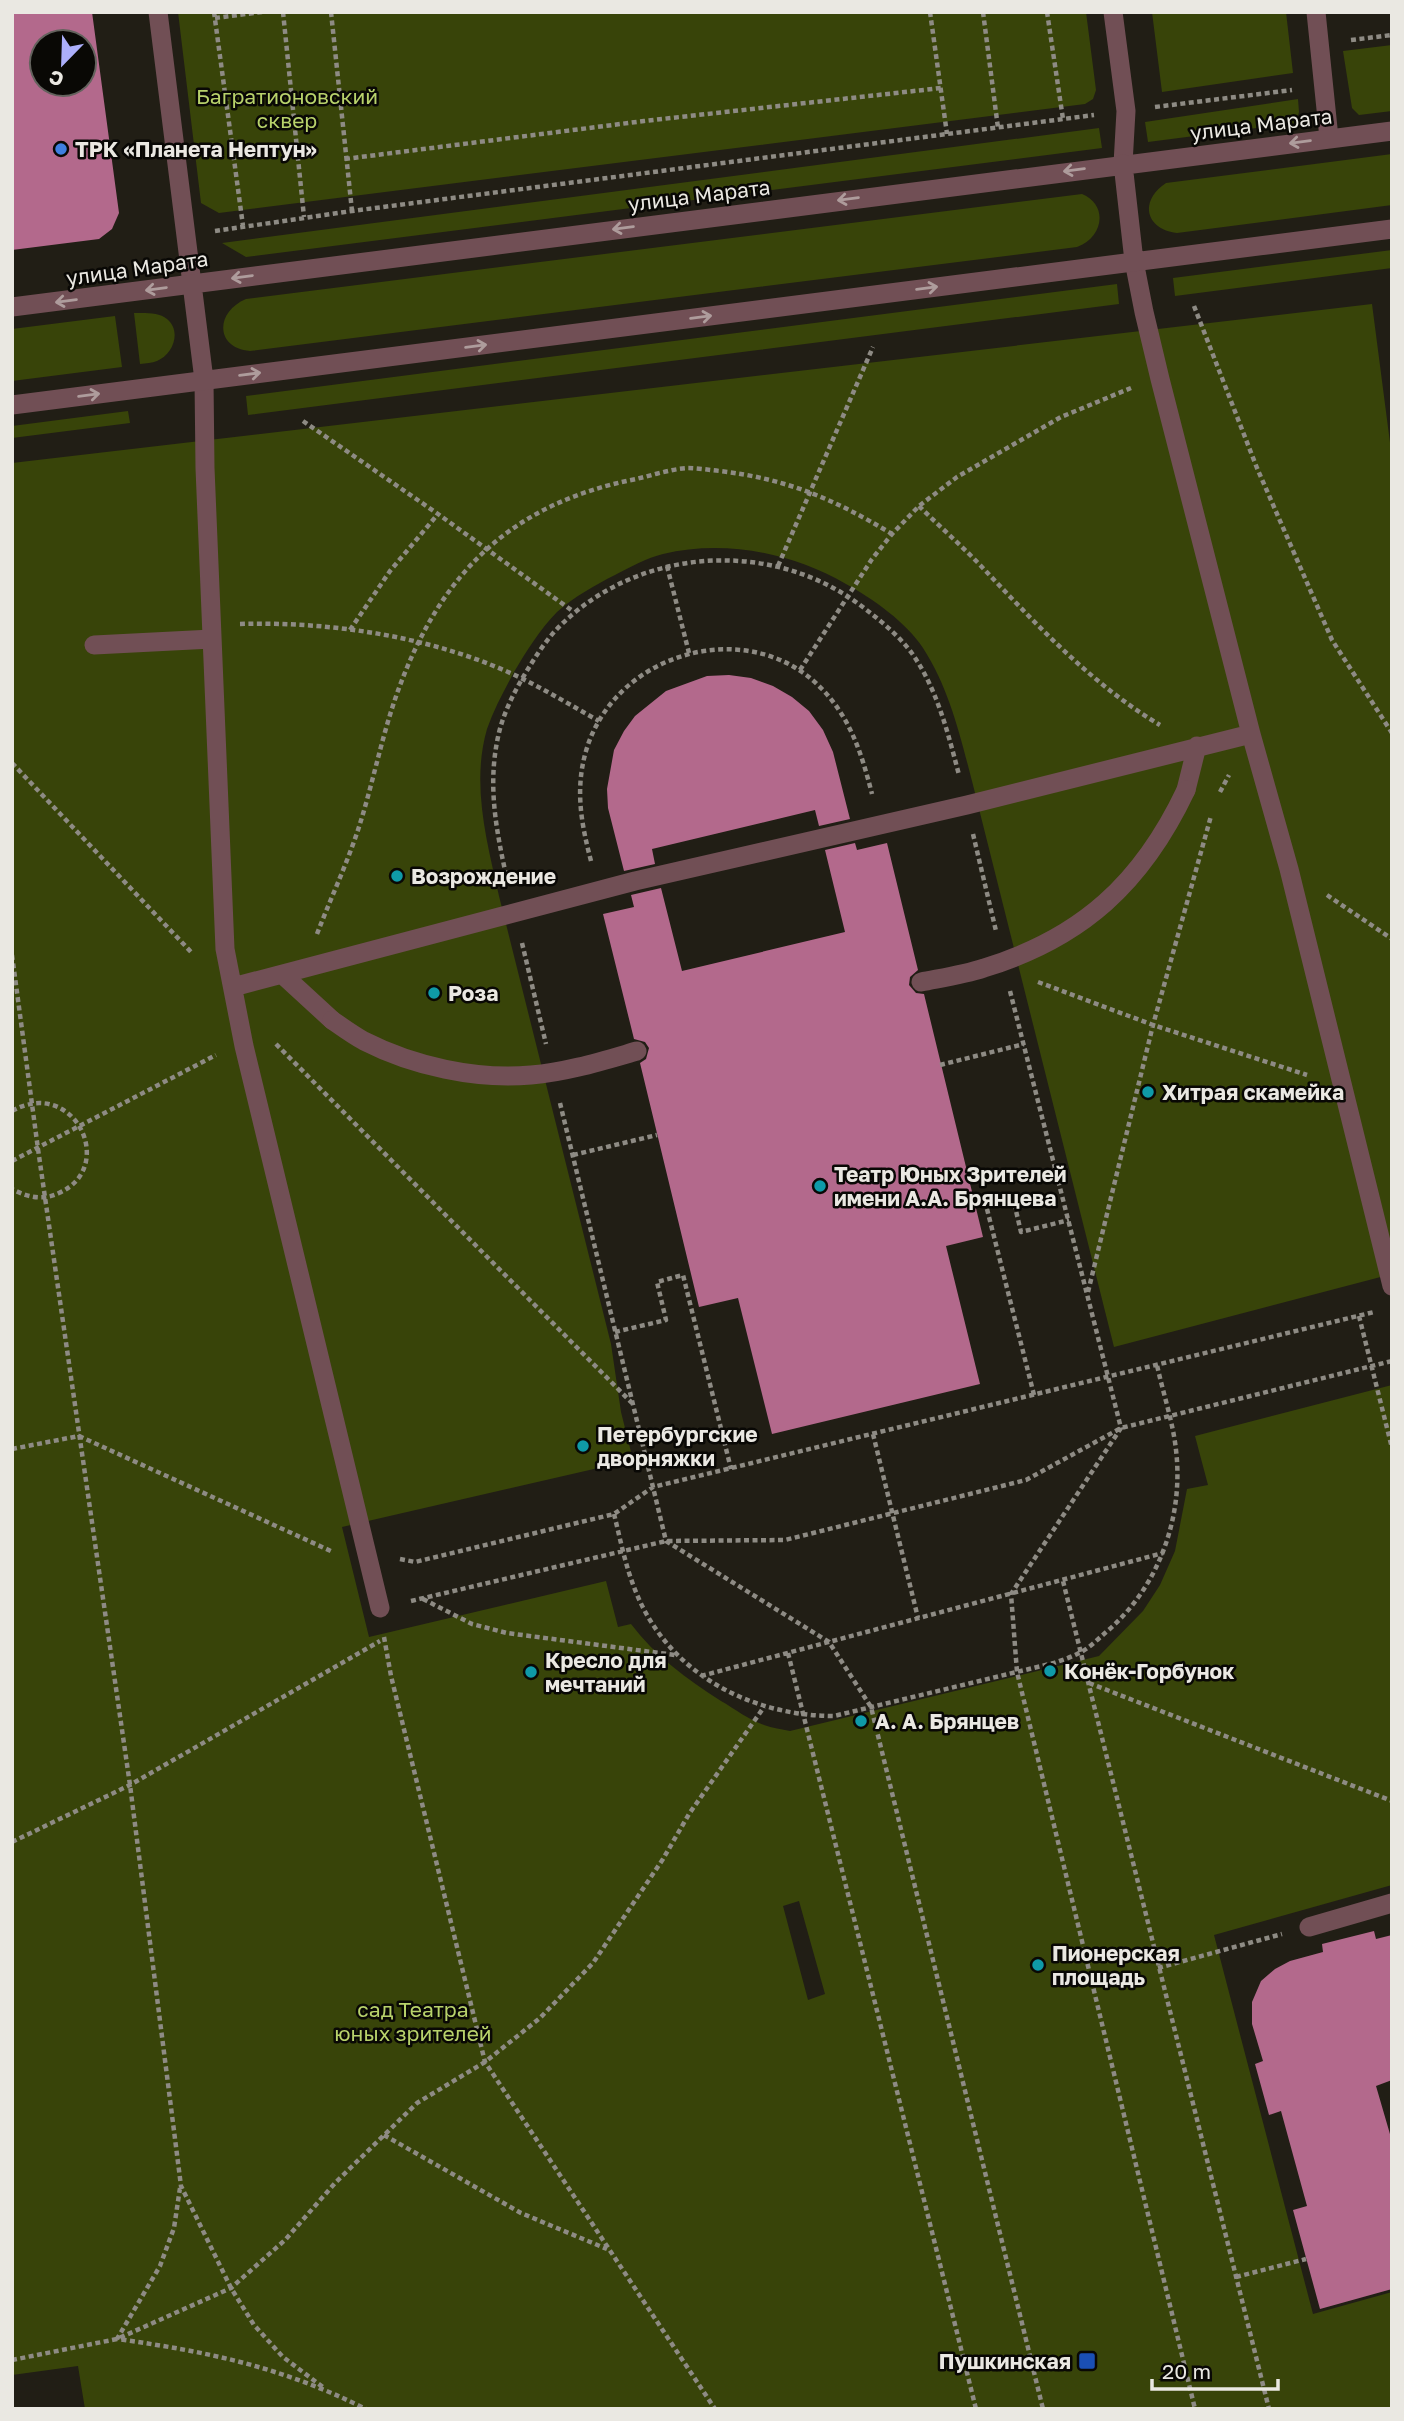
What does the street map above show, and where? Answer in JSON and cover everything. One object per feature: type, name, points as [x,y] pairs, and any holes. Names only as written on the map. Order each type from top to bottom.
[{"type":"street","points":[[158,12],[204,380],[205,468],[225,949],[244,1046],[380,1608]]},
{"type":"street","points":[[1113,12],[1126,111],[1123,164],[1144,312],[1251,734],[1289,869],[1392,1286]]},
{"type":"street","points":[[1316,12],[1329,138]]},
{"type":"street","name":"улица Марата","points":[[12,307],[1392,131]]},
{"type":"street","points":[[12,405],[1392,229]]},
{"type":"street","points":[[94,645],[212,632]]},
{"type":"street","points":[[233,987],[514,912],[967,805],[1251,734]]},
{"type":"street","points":[[921,982],[981,970],[1017,957],[1091,916],[1125,886],[1169,825],[1186,790],[1197,747]]},
{"type":"street","points":[[292,973],[332,1020],[365,1041],[445,1069],[485,1075],[531,1075],[576,1068],[637,1051]]},
{"type":"street","points":[[1310,1927],[1392,1903]]},
{"type":"path","points":[[243,226],[214,15],[262,12]]},
{"type":"path","points":[[283,12],[304,217]]},
{"type":"path","points":[[331,12],[352,211]]},
{"type":"path","points":[[930,12],[947,134]]},
{"type":"path","points":[[983,12],[998,128]]},
{"type":"path","points":[[1047,12],[1063,119]]},
{"type":"path","points":[[1319,44],[1392,35]]},
{"type":"path","points":[[211,232],[304,217],[1324,85]]},
{"type":"path","points":[[345,159],[631,122],[941,88]]},
{"type":"path","points":[[1194,306],[1256,468],[1332,640],[1392,733]]},
{"type":"path","points":[[778,566],[873,347]]},
{"type":"path","points":[[800,670],[872,559],[919,506],[957,477],[1061,417],[1117,393],[1160,379]]},
{"type":"path","points":[[303,421],[574,612]]},
{"type":"path","points":[[292,973],[357,832],[398,689],[418,644],[460,576],[486,548],[525,519],[568,497],[625,481],[689,468],[758,476],[810,492],[857,513],[892,534]]},
{"type":"path","points":[[919,506],[979,564],[1036,625],[1094,676],[1144,716],[1197,747]]},
{"type":"path","points":[[350,630],[390,571],[438,514]]},
{"type":"path","points":[[547,1047],[495,826],[493,766],[498,735],[508,706],[522,679],[554,632],[574,612],[602,592],[667,566],[703,560],[740,560],[778,566],[816,579],[849,596],[886,625],[911,652],[945,721],[999,944]]},
{"type":"path","points":[[667,566],[689,653]]},
{"type":"path","points":[[212,632],[309,624],[418,644],[467,656],[522,679],[599,721]]},
{"type":"path","points":[[599,891],[583,832],[579,804],[580,775],[586,748],[614,698],[637,677],[661,662],[689,653],[714,648],[744,649],[771,656],[800,670],[822,690],[842,714],[855,738],[864,763],[879,826]]},
{"type":"path","points":[[1088,1292],[1153,1025],[1214,803],[1251,734]]},
{"type":"path","points":[[12,763],[208,969],[233,987]]},
{"type":"path","points":[[1289,869],[1392,939]]},
{"type":"path","points":[[12,955],[130,1785],[181,2186],[174,2228],[160,2266],[117,2339]]},
{"type":"path","points":[[1030,978],[1153,1025],[1342,1086]]},
{"type":"path","points":[[1008,982],[1121,1429],[1011,1594],[1017,1672],[1195,2409]]},
{"type":"path","points":[[12,1161],[225,1050],[271,1039],[632,1403]]},
{"type":"path","points":[[940,1065],[1024,1044]]},
{"type":"path","points":[[274,1056],[277,1045]]},
{"type":"path","points":[[560,1101],[667,1541],[829,1642],[872,1707],[1044,2409]]},
{"type":"path","points":[[12,1111],[32,1103],[47,1103],[60,1107],[80,1126],[87,1148],[82,1171],[67,1189],[45,1197],[33,1198],[12,1189]]},
{"type":"path","points":[[573,1155],[657,1135]]},
{"type":"path","points":[[1034,1395],[985,1201],[1012,1194],[1021,1232],[1069,1220]]},
{"type":"path","points":[[615,1332],[666,1321],[657,1282],[683,1275],[731,1469]]},
{"type":"path","points":[[12,1449],[79,1436],[352,1561],[391,1552],[401,1560],[415,1562],[614,1514],[653,1487],[1381,1311]]},
{"type":"path","points":[[1359,1316],[1392,1448]]},
{"type":"path","points":[[715,2409],[485,2062],[391,1676],[380,1608],[667,1541],[785,1540],[1026,1480],[1121,1429],[1392,1361]]},
{"type":"path","points":[[614,1514],[634,1587],[646,1612],[676,1655],[700,1676],[725,1691],[765,1707],[804,1716],[834,1716],[1054,1663],[1081,1653],[1117,1623],[1150,1581],[1164,1553],[1174,1510],[1176,1450],[1157,1365]]},
{"type":"path","points":[[873,1434],[918,1618]]},
{"type":"path","points":[[700,1676],[1164,1553]]},
{"type":"path","points":[[1063,1581],[1269,2409]]},
{"type":"path","points":[[422,1599],[472,1624],[507,1633],[676,1655]]},
{"type":"path","points":[[12,1842],[130,1785],[385,1638]]},
{"type":"path","points":[[788,1653],[976,2409]]},
{"type":"path","points":[[1090,1683],[1392,1801]]},
{"type":"path","points":[[12,2360],[117,2339],[231,2288],[285,2241],[335,2182],[417,2103],[485,2062],[540,2018],[593,1963],[663,1859],[689,1814],[765,1707]]},
{"type":"path","points":[[1158,1968],[1310,1927]]},
{"type":"path","points":[[384,2136],[520,2213],[609,2250]]},
{"type":"path","points":[[181,2186],[231,2288],[254,2325],[283,2357],[324,2388]]},
{"type":"path","points":[[1236,2277],[1306,2259]]},
{"type":"path","points":[[117,2339],[183,2348],[273,2370],[324,2388],[366,2409]]},
{"type":"green space","name":"Багратионовский сквер","points":[[178,12],[1086,12],[1096,90],[1093,99],[1085,104],[219,213],[201,203]]},
{"type":"green space","points":[[1152,12],[1286,12],[1293,73],[1162,92]]},
{"type":"green space","points":[[1392,45],[1392,111],[1359,115],[1352,108],[1343,51]]},
{"type":"green space","points":[[1298,99],[1296,123],[1148,142],[1145,122]]},
{"type":"green space","points":[[1099,128],[1102,148],[246,257],[222,243]]},
{"type":"green space","points":[[1392,154],[1392,205],[1177,233],[1158,226],[1149,213],[1152,198],[1166,183]]},
{"type":"green space","points":[[1082,194],[1096,206],[1099,221],[1093,236],[1077,247],[250,351],[230,343],[223,329],[229,312],[246,299]]},
{"type":"green space","points":[[1392,250],[1392,268],[1175,296],[1173,278]]},
{"type":"green space","points":[[1117,284],[1119,304],[248,415],[246,396]]},
{"type":"green space","name":"сад Театра юных зрителей","points":[[1372,304],[1392,458],[1392,1274],[1114,1347],[963,746],[953,712],[932,663],[908,629],[888,612],[846,584],[803,564],[758,552],[734,549],[710,548],[663,554],[639,563],[570,601],[539,633],[496,707],[487,729],[480,771],[482,813],[494,876],[611,1344],[621,1412],[633,1460],[342,1527],[369,1637],[606,1581],[618,1627],[631,1624],[672,1666],[742,1714],[764,1725],[790,1731],[1099,1656],[1143,1611],[1160,1585],[1175,1551],[1187,1489],[1208,1485],[1195,1436],[1392,1385],[1392,1885],[1214,1935],[1313,2314],[1392,2292],[1392,2409],[85,2409],[78,2366],[12,2375],[12,463]],"holes":[[[799,1901],[825,1994],[808,2000],[783,1906]]]},
{"type":"green space","points":[[134,313],[160,315],[172,324],[174,342],[163,358],[140,364]]},
{"type":"green space","points":[[115,316],[122,367],[12,381],[12,329]]},
{"type":"green space","points":[[128,411],[130,423],[12,438],[12,426]]},
{"type":"building","name":"ТРК «Планета Нептун»","points":[[12,12],[92,12],[94,28],[28,28],[28,98],[98,98],[98,57],[119,213],[112,229],[99,239],[12,250]]},
{"type":"building","points":[[707,676],[751,678],[773,686],[809,711],[823,730],[833,752],[850,819],[819,826],[815,810],[652,849],[655,864],[624,871],[608,808],[607,789],[614,750],[624,731],[635,716],[666,691]]},
{"type":"building","name":"Театр Юных Зрителей имени А.А. Брянцева","points":[[855,843],[857,850],[887,843],[918,970],[910,977],[909,985],[916,993],[924,994],[983,1237],[946,1246],[980,1384],[772,1434],[738,1298],[699,1307],[640,1063],[646,1059],[649,1048],[645,1042],[634,1039],[603,914],[634,907],[631,895],[661,888],[682,971],[845,932],[825,850]]},
{"type":"building","points":[[1374,1931],[1376,1939],[1392,1935],[1392,2080],[1376,2086],[1392,2141],[1392,2289],[1320,2309],[1293,2210],[1307,2206],[1281,2111],[1269,2115],[1255,2064],[1263,2061],[1252,2024],[1252,2002],[1261,1981],[1275,1969],[1290,1961],[1323,1952],[1322,1944]]},
{"type":"place","name":"ТРК «Планета Нептун»","points":[[61,149]]},
{"type":"place","name":"Возрождение","points":[[397,876]]},
{"type":"place","name":"Роза","points":[[434,993]]},
{"type":"place","name":"Хитрая скамейка","points":[[1148,1092]]},
{"type":"place","name":"Театр Юных Зрителей имени А.А. Брянцева","points":[[820,1186]]},
{"type":"place","name":"Петербургские дворняжки","points":[[583,1446]]},
{"type":"place","name":"Конёк-Горбунок","points":[[1050,1671]]},
{"type":"place","name":"Кресло для мечтаний","points":[[531,1672]]},
{"type":"place","name":"А. А. Брянцев","points":[[861,1721]]},
{"type":"place","name":"Пионерская площадь","points":[[1038,1965]]},
{"type":"place","name":"Пушкинская","points":[[1087,2361]]}]
